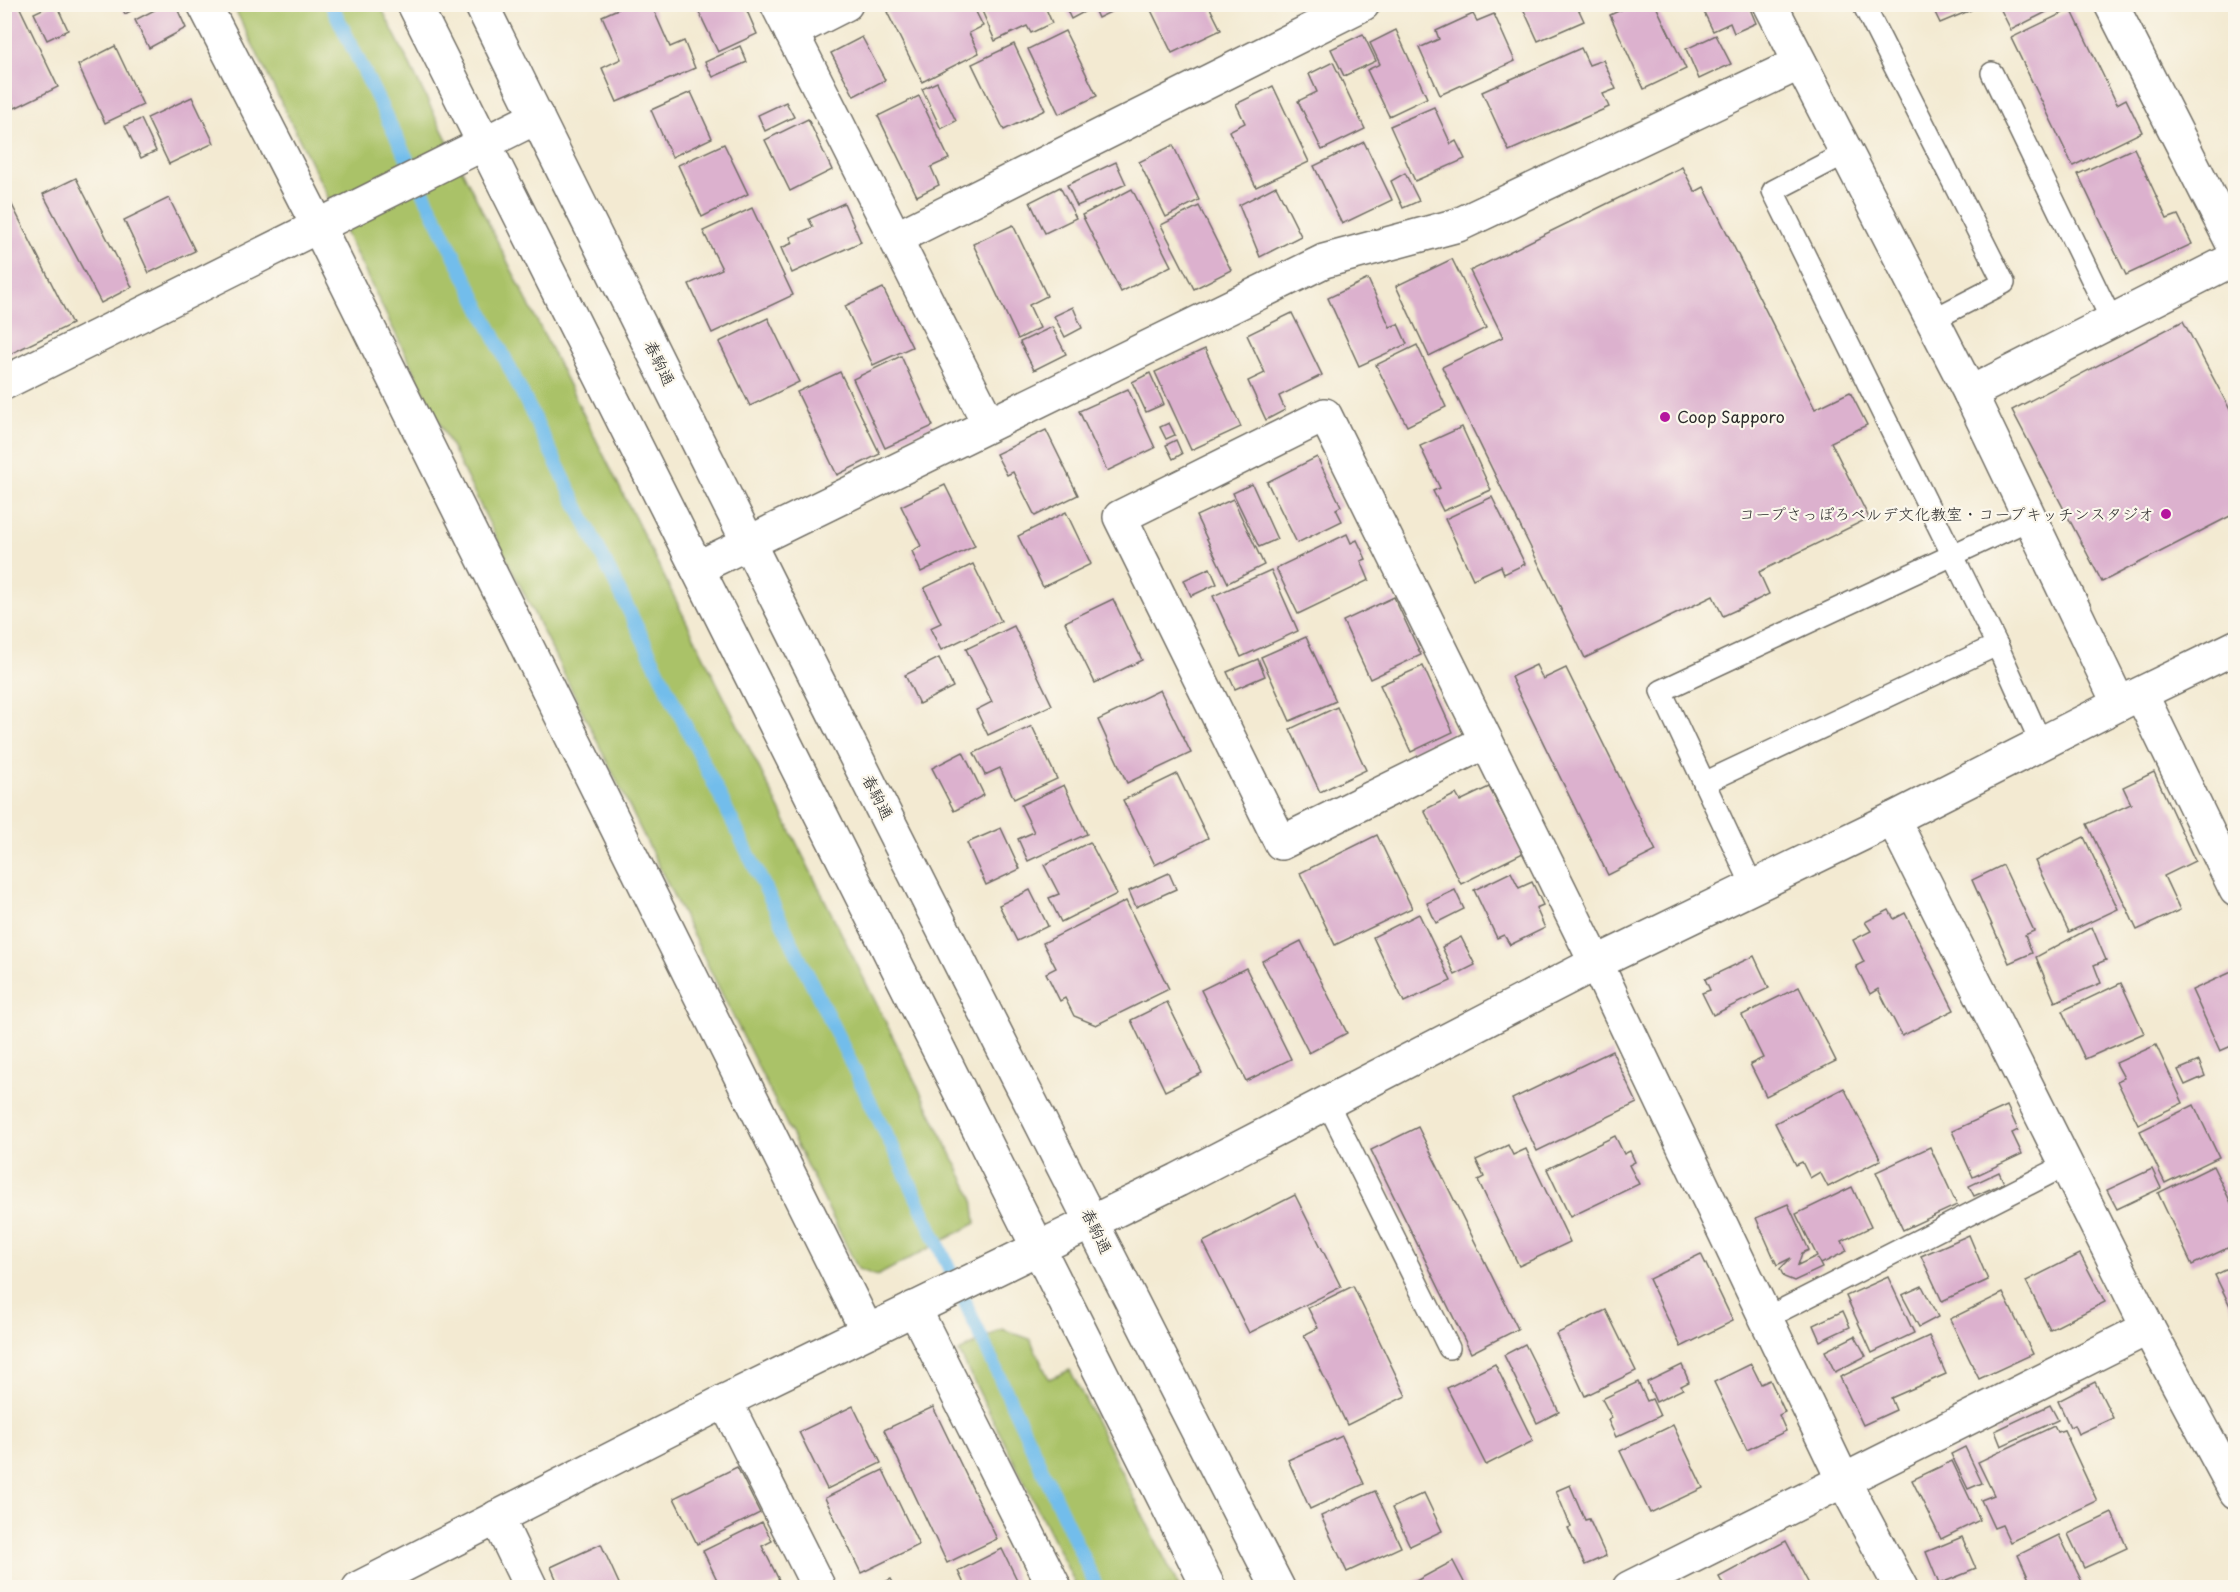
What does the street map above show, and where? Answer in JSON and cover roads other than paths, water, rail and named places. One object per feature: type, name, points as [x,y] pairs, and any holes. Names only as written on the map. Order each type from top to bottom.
[{"type":"street","points":[[204,4],[318,226],[867,1331]]},
{"type":"street","points":[[414,4],[1209,1587]]},
{"type":"street","name":"春駒通","points":[[481,4],[750,543],[1278,1587]]},
{"type":"street","points":[[846,4],[784,18],[989,424]]},
{"type":"street","points":[[896,238],[1363,4]]},
{"type":"street","points":[[1770,4],[1970,393],[2030,519],[2235,890]]},
{"type":"street","points":[[2111,4],[2235,250]]},
{"type":"street","points":[[698,568],[1324,261],[1458,225],[1800,63]]},
{"type":"street","points":[[4,383],[537,117]]},
{"type":"street","points":[[1970,393],[2235,258]]},
{"type":"street","points":[[1485,742],[1281,843],[1120,517],[1325,415],[1596,963],[1843,1480],[1901,1587]]},
{"type":"street","points":[[359,1587],[725,1401],[1093,1222],[1596,963],[1893,819],[2235,647]]},
{"type":"street","points":[[1893,819],[2148,1328],[2235,1492]]},
{"type":"street","points":[[914,1308],[1055,1587]]},
{"type":"street","points":[[1629,1587],[2148,1328]]},
{"type":"street","points":[[725,1401],[819,1587]]},
{"type":"street","points":[[497,1517],[531,1587]]},
{"type":"lane","points":[[1863,4],[2004,284],[1932,320]]},
{"type":"lane","points":[[1992,73],[2112,321]]},
{"type":"lane","points":[[1846,153],[1773,191],[1997,645],[2041,743]]},
{"type":"lane","points":[[1753,887],[1661,691],[2030,519]]},
{"type":"lane","points":[[1704,783],[1997,645]]},
{"type":"lane","points":[[1327,1102],[1449,1348]]},
{"type":"lane","points":[[1766,1318],[2066,1165]]},
{"type":"waterway","points":[[331,4],[908,1179],[1097,1588]]},
{"type":"place","name":"Coop Sapporo","points":[[1665,417]]},
{"type":"place","name":"コープさっぽろベルデ文化教室・コープキッチンスタジオ","points":[[2166,514]]}]
